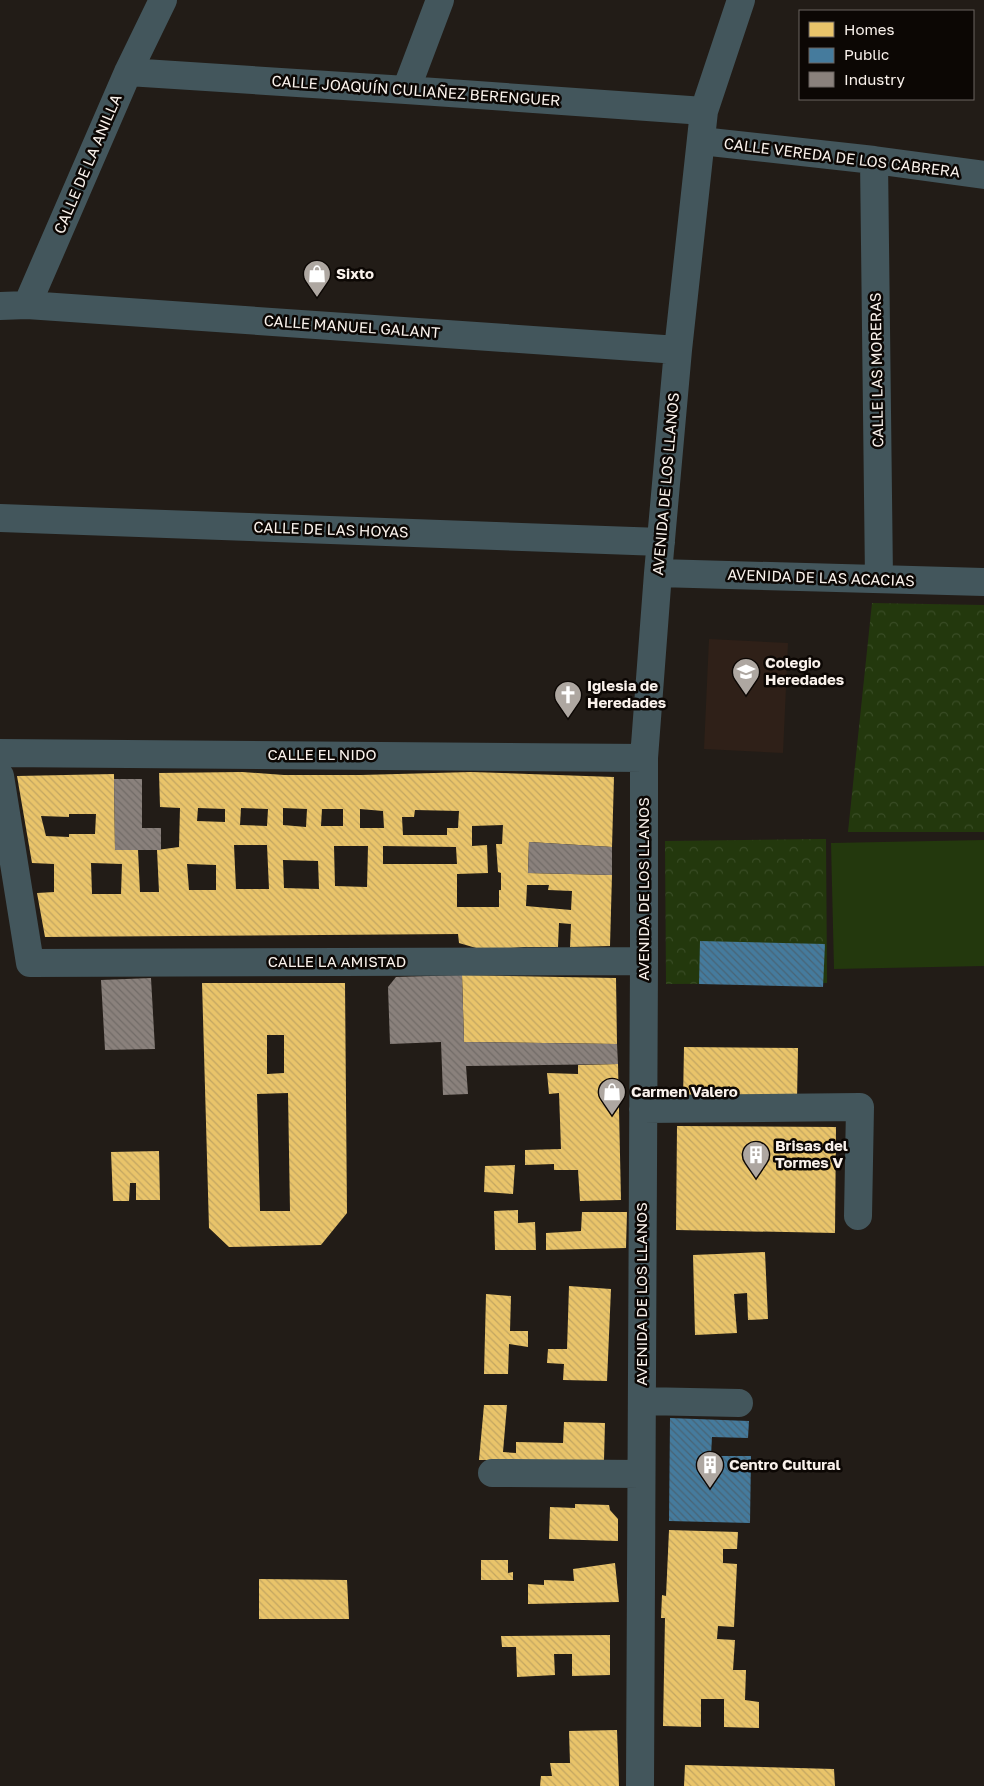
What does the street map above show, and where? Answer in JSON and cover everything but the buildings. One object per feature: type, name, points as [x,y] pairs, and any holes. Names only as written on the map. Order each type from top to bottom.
[{"type":"street","name":"CALLE DE LA ANILLA","points":[[27,305],[128,72],[163,0]]},
{"type":"street","points":[[406,90],[440,0]]},
{"type":"street","name":"AVENIDA DE LOS LLANOS","points":[[640,1786],[644,758],[678,350],[704,111],[741,0]]},
{"type":"street","name":"CALLE JOAQUÍN CULIAÑEZ BERENGUER","points":[[128,72],[704,111]]},
{"type":"street","name":"CALLE VEREDA DE LOS CABRERA","points":[[701,141],[874,160],[984,176]]},
{"type":"street","name":"CALLE LAS MORERAS","points":[[874,160],[879,579]]},
{"type":"street","points":[[0,306],[27,305]]},
{"type":"street","name":"CALLE MANUEL GALANT","points":[[27,305],[678,350]]},
{"type":"street","name":"CALLE DE LAS HOYAS","points":[[0,518],[661,542]]},
{"type":"street","name":"AVENIDA DE LAS ACACIAS","points":[[658,573],[984,582]]},
{"type":"street","name":"CALLE EL NIDO","points":[[0,753],[644,758]]},
{"type":"street","name":"CALLE LA AMISTAD","points":[[0,776],[30,963],[644,961]]},
{"type":"street","points":[[643,1109],[860,1107],[858,1216]]},
{"type":"street","points":[[642,1401],[739,1403]]},
{"type":"street","points":[[492,1473],[641,1474]]},
{"type":"shaded area","name":"Colegio Heredades","points":[[709,639],[788,643],[783,753],[704,749]]},
{"type":"green space","points":[[872,603],[984,605],[984,832],[848,832]]},
{"type":"green space","points":[[826,839],[827,983],[666,984],[665,841]]},
{"type":"green space","points":[[984,840],[984,966],[834,969],[831,843]]},
{"type":"place","name":"Sixto","points":[[317,298]]},
{"type":"place","name":"Colegio Heredades","points":[[746,696]]},
{"type":"place","name":"Iglesia de Heredades","points":[[568,719]]},
{"type":"place","name":"Carmen Valero","points":[[612,1116]]},
{"type":"place","name":"Brisas del Tormes V","points":[[756,1179]]},
{"type":"place","name":"Centro Cultural","points":[[710,1489]]}]
